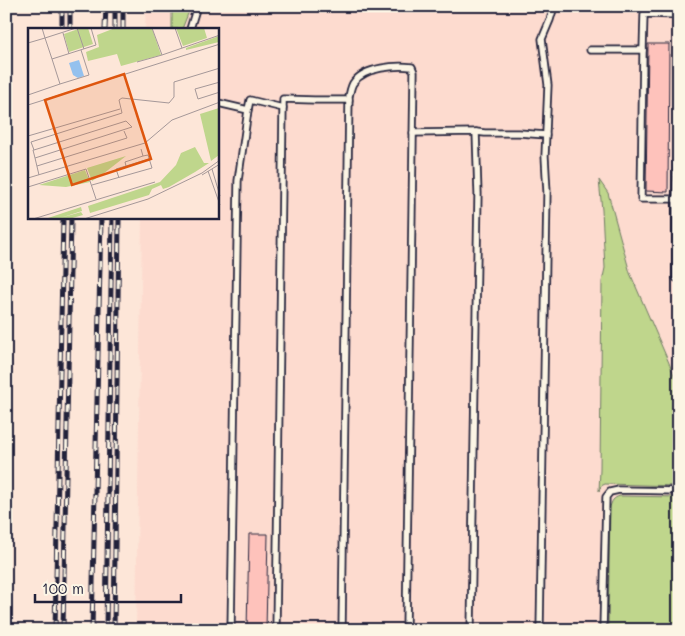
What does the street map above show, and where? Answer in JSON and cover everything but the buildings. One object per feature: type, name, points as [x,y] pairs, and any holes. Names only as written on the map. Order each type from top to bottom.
[{"type":"lane","points":[[190,28],[197,6]]},
{"type":"lane","points":[[540,630],[547,192],[545,156],[548,85],[542,38],[553,6]]},
{"type":"lane","points":[[676,199],[641,198],[643,50],[644,14],[679,15]]},
{"type":"lane","points":[[590,50],[643,50]]},
{"type":"lane","points":[[342,630],[349,100],[354,82],[363,74],[388,66],[412,67],[414,72],[406,630]]},
{"type":"lane","points":[[679,67],[676,199],[676,278],[679,279]]},
{"type":"lane","points":[[276,630],[283,99],[349,100]]},
{"type":"lane","points":[[231,630],[238,181],[250,100],[283,108]]},
{"type":"lane","points":[[219,103],[248,110]]},
{"type":"lane","points":[[413,133],[476,132],[485,134],[519,133],[546,135]]},
{"type":"lane","points":[[471,630],[478,194],[476,132]]},
{"type":"lane","points":[[603,630],[606,497],[610,492],[619,490],[679,491]]},
{"type":"shaded area","points":[[146,6],[679,6],[679,630],[136,630],[142,219],[219,219],[219,28],[145,28]]},
{"type":"green space","points":[[172,6],[191,6],[182,28],[172,28]]},
{"type":"green space","points":[[599,180],[608,193],[630,273],[679,386],[679,486],[605,484],[601,486],[599,491],[602,282],[605,268]]},
{"type":"green space","points":[[620,496],[679,497],[679,630],[608,630],[610,507],[613,500]]},
{"type":"railway","points":[[62,6],[62,28]]},
{"type":"railway","points":[[70,6],[70,28]]},
{"type":"railway","points":[[105,28],[106,6]]},
{"type":"railway","points":[[115,6],[115,28]]},
{"type":"railway","points":[[123,6],[123,28]]},
{"type":"railway","points":[[55,630],[63,219]]},
{"type":"railway","points":[[63,630],[71,219]]},
{"type":"railway","points":[[92,630],[101,219]]},
{"type":"railway","points":[[106,630],[112,219]]},
{"type":"railway","points":[[114,630],[119,219]]}]
